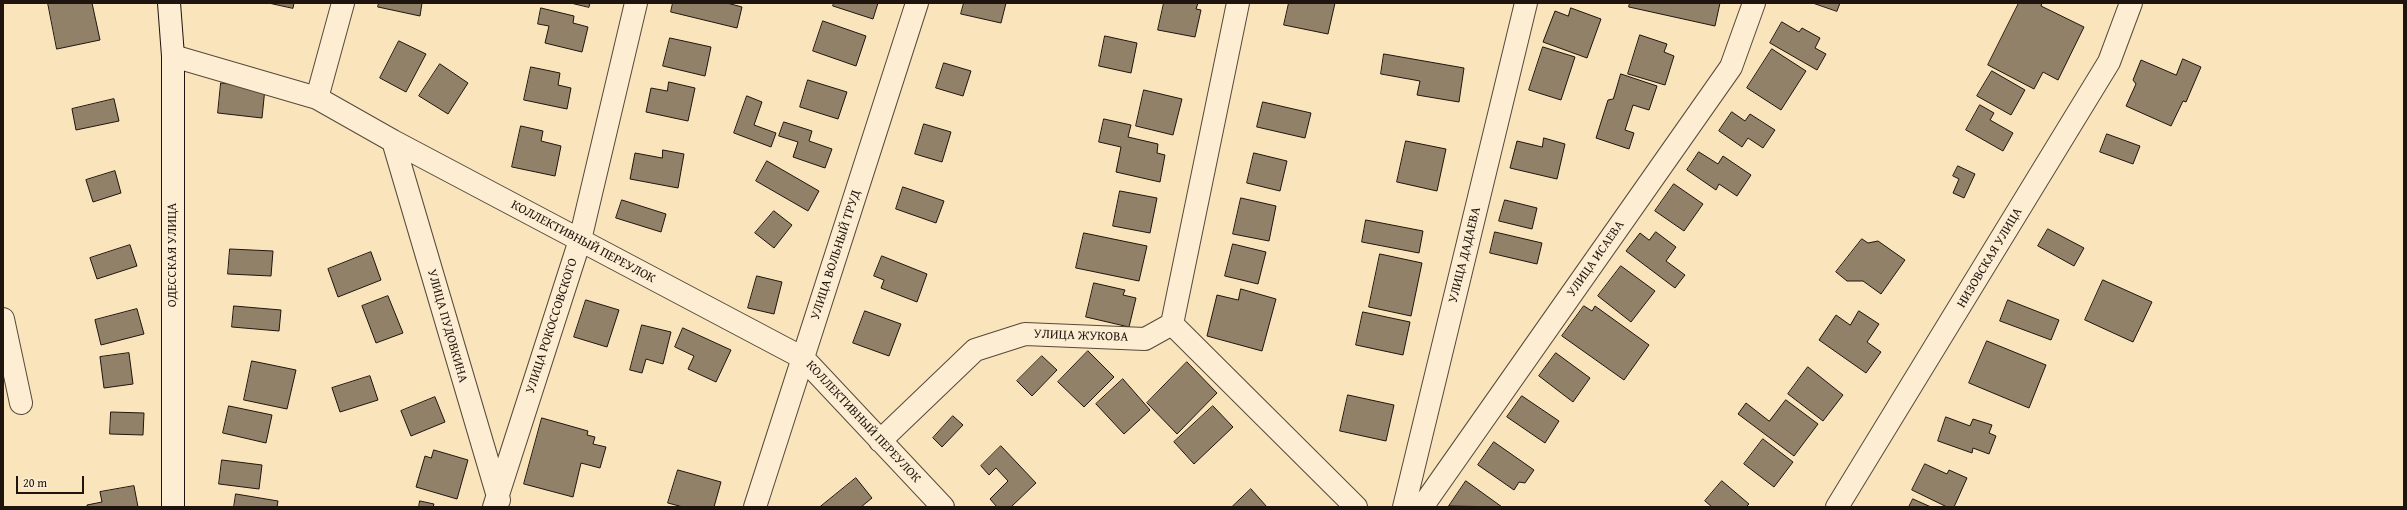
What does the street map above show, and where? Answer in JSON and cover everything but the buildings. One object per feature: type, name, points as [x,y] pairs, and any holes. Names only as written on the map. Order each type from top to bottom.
[{"type":"street","name":"ОДЕССКАЯ УЛИЦА","points":[[169,3],[173,56],[173,507]]},
{"type":"street","points":[[317,98],[343,3]]},
{"type":"street","name":"УЛИЦА РОКОССОВСКОГО","points":[[499,504],[580,240],[636,3]]},
{"type":"street","name":"УЛИЦА ВОЛЬНЫЙ ТРУД","points":[[755,507],[916,3]]},
{"type":"street","points":[[1238,3],[1172,324],[1356,507]]},
{"type":"street","name":"УЛИЦА ДАДАЕВА","points":[[1404,507],[1526,3]]},
{"type":"street","name":"УЛИЦА ИСАЕВА","points":[[1422,507],[1731,67],[1754,3]]},
{"type":"street","name":"НИЗОВСКАЯ УЛИЦА","points":[[1837,507],[2109,62],[2131,3]]},
{"type":"street","name":"КОЛЛЕКТИВНЫЙ ПЕРЕУЛОК","points":[[173,56],[317,98],[393,141],[803,358],[943,507]]},
{"type":"street","name":"УЛИЦА ПУДОВКИНА","points":[[393,141],[499,504]]},
{"type":"street","points":[[3,319],[21,403]]},
{"type":"street","name":"УЛИЦА ЖУКОВА","points":[[880,441],[975,350],[1025,334],[1145,339],[1172,324]]}]
